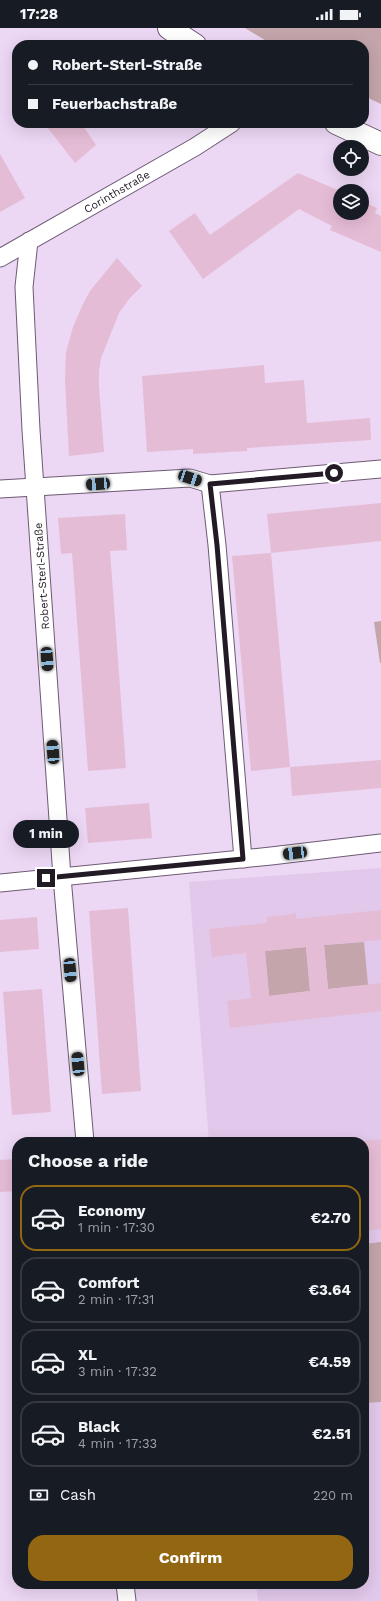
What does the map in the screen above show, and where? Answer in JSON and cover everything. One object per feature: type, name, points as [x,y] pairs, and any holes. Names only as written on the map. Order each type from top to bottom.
[{"type":"main road","points":[[169,28],[187,40]]},
{"type":"main road","points":[[347,128],[381,144]]},
{"type":"street","name":"Corinthstraße","points":[[0,258],[195,147],[224,128]]},
{"type":"street","name":"Robert-Sterl-Straße","points":[[29,241],[24,287],[31,430],[62,877],[85,1137]]},
{"type":"street","points":[[0,489],[190,478],[210,484],[381,469]]},
{"type":"street","points":[[210,484],[217,545],[243,859]]},
{"type":"street","points":[[0,883],[243,859],[381,843]]},
{"type":"street","points":[[126,1589],[127,1601]]},
{"type":"shaded area","points":[[245,28],[381,28],[381,104],[369,98],[369,40],[265,40]]},
{"type":"shaded area","points":[[381,621],[381,663],[380,663],[374,622]]},
{"type":"shaded area","points":[[381,868],[381,1601],[258,1601],[257,1589],[369,1589],[369,1137],[209,1137],[189,882]]},
{"type":"shaded area","points":[[364,942],[368,985],[328,989],[324,945]]},
{"type":"shaded area","points":[[306,947],[310,991],[269,996],[265,951]]},
{"type":"shaded area","points":[[381,1242],[381,1402],[369,1403],[369,1243]]},
{"type":"building","points":[[48,128],[84,128],[96,145],[75,163]]},
{"type":"building","points":[[0,154],[25,198],[0,212]]},
{"type":"building","points":[[298,173],[333,188],[333,220],[369,220],[369,204],[377,208],[375,213],[381,216],[381,252],[330,230],[332,226],[299,209],[203,279],[169,231],[195,213],[210,235]]},
{"type":"building","points":[[117,258],[142,286],[129,299],[119,313],[101,358],[99,387],[104,452],[69,456],[65,380],[66,352],[73,327],[90,291]]},
{"type":"building","points":[[264,365],[265,383],[304,380],[307,423],[370,418],[371,440],[247,448],[247,451],[193,454],[193,449],[147,452],[142,376]]},
{"type":"building","points":[[381,503],[381,541],[271,553],[267,514]]},
{"type":"building","points":[[125,514],[127,550],[110,551],[126,768],[88,771],[72,553],[61,554],[58,518]]},
{"type":"building","points":[[271,553],[290,767],[251,771],[232,556]]},
{"type":"building","points":[[381,760],[381,788],[292,796],[290,767]]},
{"type":"building","points":[[149,803],[152,838],[88,843],[85,808]]},
{"type":"building","points":[[128,908],[141,1091],[102,1094],[89,911]]},
{"type":"building","points":[[381,910],[381,940],[324,945],[328,989],[381,983],[381,1011],[230,1028],[227,1001],[251,998],[246,953],[212,957],[209,929],[267,923],[267,917],[296,913],[296,919]],"holes":[[[306,947],[310,991],[269,996],[265,951]]]},
{"type":"building","points":[[37,917],[39,949],[0,952],[0,920]]},
{"type":"building","points":[[42,989],[51,1112],[12,1115],[3,992]]},
{"type":"building","points":[[381,1139],[381,1229],[369,1230],[369,1140]]},
{"type":"building","points":[[12,1159],[12,1191],[0,1192],[0,1160]]},
{"type":"route","points":[[46,878],[243,859],[217,545],[210,484],[334,473]]}]
